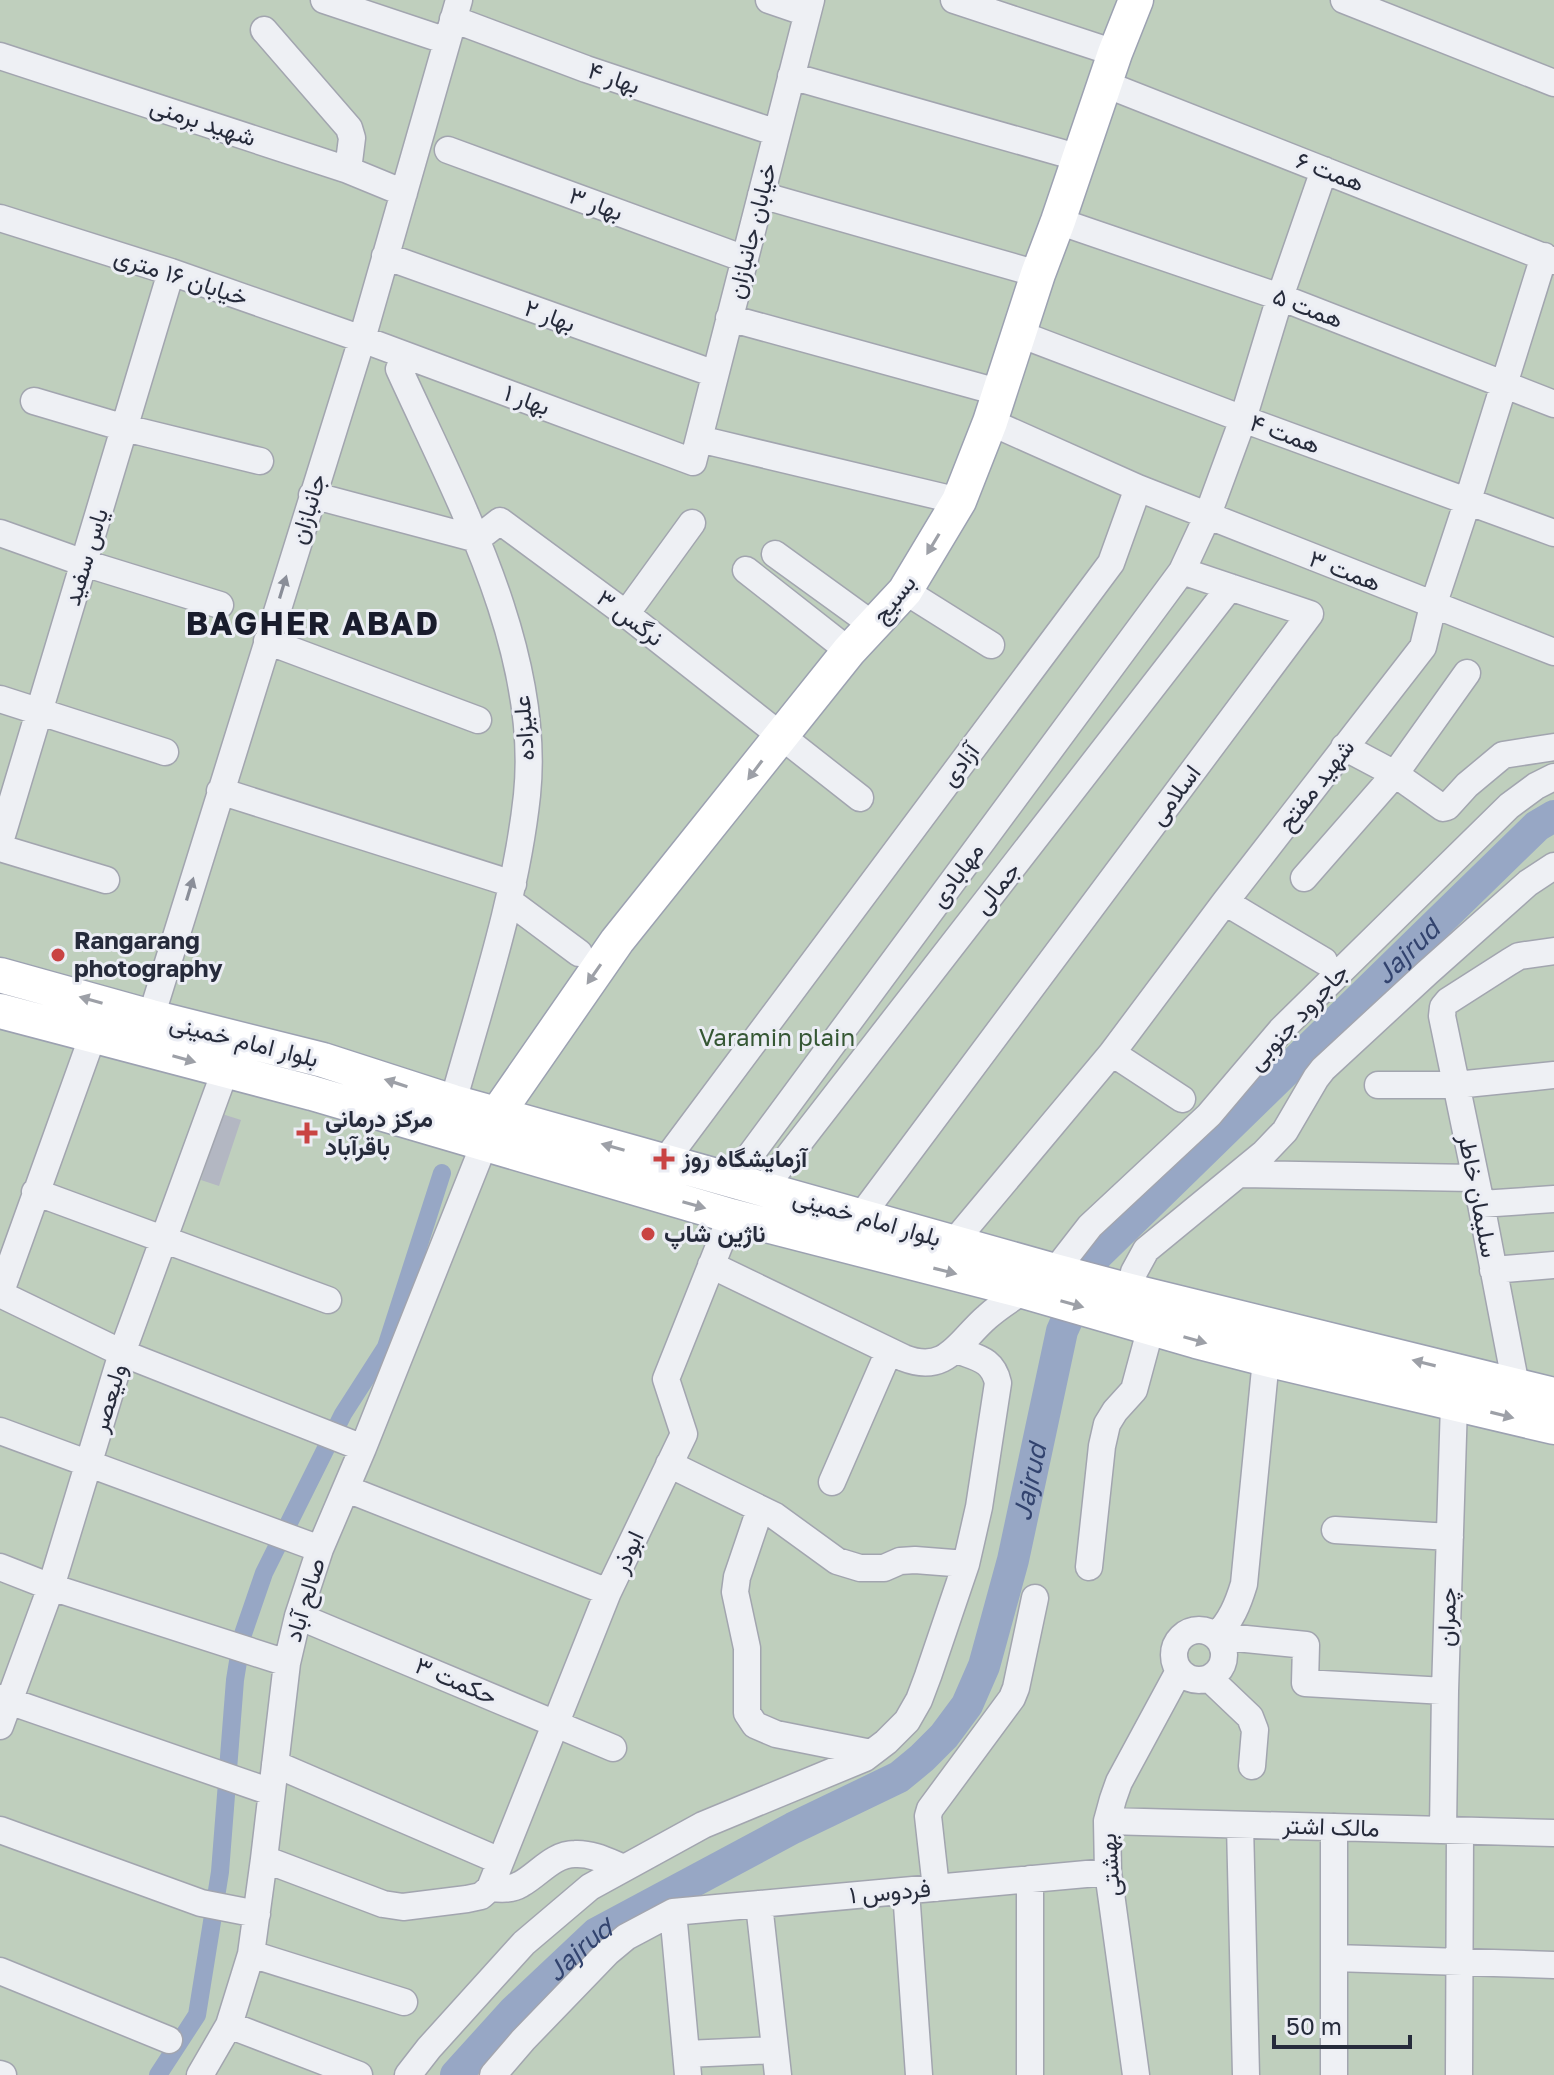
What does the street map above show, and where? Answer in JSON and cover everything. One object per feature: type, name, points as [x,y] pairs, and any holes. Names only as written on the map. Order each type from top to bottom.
[{"type":"main road","name":"بسیج","points":[[491,1128],[617,941],[849,651],[905,591],[959,501],[1136,0]]},
{"type":"main road","name":"بلوار امام خمینی","points":[[0,975],[323,1060],[453,1102],[491,1128],[731,1216],[1039,1276]]},
{"type":"main road","name":"بلوار امام خمینی","points":[[0,1011],[312,1093],[665,1161],[954,1242],[1266,1359],[1554,1427]]},
{"type":"main road","name":"بلوار امام خمینی","points":[[1134,1312],[1554,1395]]},
{"type":"street","name":"بهار ۴","points":[[324,0],[453,20],[586,69],[777,133]]},
{"type":"street","points":[[769,0],[809,7]]},
{"type":"street","name":"همت ۶","points":[[954,0],[1110,69],[1324,170],[1549,259]]},
{"type":"street","points":[[1344,0],[1554,83]]},
{"type":"street","name":"خیابان جانبازان","points":[[696,451],[809,7]]},
{"type":"street","name":"جانبازان","points":[[151,1017],[362,339],[453,20]]},
{"type":"street","points":[[264,30],[349,128],[352,138],[348,170]]},
{"type":"street","name":"شهید برمنی","points":[[0,56],[348,170],[404,193]]},
{"type":"street","points":[[791,76],[1080,158]]},
{"type":"street","name":"بهار ۳","points":[[448,150],[745,259]]},
{"type":"street","points":[[1182,571],[1207,517],[1243,419],[1280,297],[1324,170]]},
{"type":"street","points":[[761,195],[1038,274]]},
{"type":"street","name":"خیابان ۱۶ متری","points":[[0,218],[171,272],[362,339]]},
{"type":"street","name":"همت ۵","points":[[1058,221],[1280,297],[1554,404]]},
{"type":"street","name":"بهار ۲","points":[[385,256],[715,374]]},
{"type":"street","name":"شهید مفتح","points":[[954,1242],[1112,1053],[1423,647],[1503,384],[1549,259]]},
{"type":"street","name":"یاس سفید","points":[[0,845],[171,272]]},
{"type":"street","points":[[729,318],[994,407],[1138,488]]},
{"type":"street","name":"همت ۴","points":[[1017,333],[1554,533]]},
{"type":"street","name":"بهار ۱","points":[[362,339],[696,451],[959,501]]},
{"type":"street","name":"علیزاده","points":[[399,369],[477,539],[505,619],[523,689],[528,742],[527,793],[511,893],[453,1102]]},
{"type":"street","points":[[34,401],[125,428],[260,461]]},
{"type":"street","name":"همت ۳","points":[[1138,488],[1554,652]]},
{"type":"street","name":"آزادی","points":[[665,1161],[1111,563],[1138,488]]},
{"type":"street","points":[[312,495],[477,539]]},
{"type":"street","name":"نرگس ۳","points":[[477,539],[500,521],[626,614],[860,798]]},
{"type":"street","points":[[626,614],[692,523]]},
{"type":"street","points":[[0,533],[220,605]]},
{"type":"street","points":[[775,554],[873,625]]},
{"type":"street","points":[[746,570],[849,651]]},
{"type":"street","name":"اسلامی","points":[[861,1216],[1310,614],[1182,571]]},
{"type":"street","name":"مهابادی","points":[[748,1184],[1182,571]]},
{"type":"street","name":"جمالی","points":[[748,1184],[1230,587]]},
{"type":"street","points":[[905,591],[991,645]]},
{"type":"street","points":[[267,641],[478,720]]},
{"type":"street","points":[[1304,878],[1395,774],[1467,673]]},
{"type":"street","points":[[0,699],[165,752]]},
{"type":"street","points":[[1344,747],[1395,774],[1443,808],[1503,755],[1554,747]]},
{"type":"street","name":"جاجرود جنوبی","points":[[957,1350],[988,1315],[1039,1276],[1209,1115],[1293,1018],[1509,806],[1554,777]]},
{"type":"street","points":[[220,791],[511,893],[579,953]]},
{"type":"street","points":[[0,845],[106,880]]},
{"type":"street","points":[[1089,1567],[1107,1424],[1134,1390],[1134,1272],[1146,1250],[1264,1153],[1285,1131],[1323,1069],[1517,893],[1554,866]]},
{"type":"street","points":[[1225,902],[1324,961]]},
{"type":"street","name":"سلیمان خاطر","points":[[1516,1386],[1442,1016],[1443,1007],[1448,1001],[1519,956],[1554,951]]},
{"type":"street","points":[[93,1035],[0,1294],[122,1353],[363,1448]]},
{"type":"street","points":[[1112,1053],[1182,1099]]},
{"type":"street","name":"ولیعصر","points":[[3,1708],[51,1587],[122,1353],[225,1071]]},
{"type":"street","points":[[1378,1085],[1456,1085],[1554,1075]]},
{"type":"street","name":"صالح آباد","points":[[200,2075],[229,2025],[251,1954],[287,1663],[298,1616],[320,1549],[347,1489],[491,1128]]},
{"type":"street","points":[[1240,1174],[1474,1178]]},
{"type":"street","points":[[35,1192],[328,1300]]},
{"type":"street","points":[[1481,1204],[1554,1199]]},
{"type":"street","name":"ابوذر","points":[[490,1888],[608,1592],[684,1434],[666,1379],[731,1216]]},
{"type":"street","points":[[408,2075],[524,1943],[590,1887],[703,1825],[865,1758],[907,1721],[919,1700],[966,1564],[979,1507],[998,1383],[996,1372],[989,1363],[957,1350],[929,1363],[913,1361],[711,1265]]},
{"type":"street","points":[[1493,1270],[1554,1265]]},
{"type":"street","points":[[832,1482],[889,1351]]},
{"type":"street","points":[[1216,1636],[1227,1625],[1244,1584],[1266,1359]]},
{"type":"street","name":"چمران","points":[[1454,1404],[1445,1691],[1459,1963],[1459,2075]]},
{"type":"street","points":[[0,1431],[320,1549]]},
{"type":"street","points":[[669,1464],[775,1516],[837,1561],[860,1568],[884,1568],[900,1561],[915,1560],[966,1564]]},
{"type":"street","points":[[347,1489],[608,1592]]},
{"type":"street","points":[[760,1509],[737,1577],[735,1592],[747,1648],[747,1713],[755,1725],[776,1734],[871,1753]]},
{"type":"street","points":[[1335,1530],[1450,1537]]},
{"type":"street","points":[[0,1567],[51,1587],[287,1663]]},
{"type":"street","points":[[936,1888],[928,1816],[930,1809],[1012,1698],[1035,1598]]},
{"type":"street","name":"حکمت ۳","points":[[298,1616],[613,1748]]},
{"type":"street","points":[[1216,1636],[1225,1651],[1225,1659],[1217,1674],[1210,1679],[1193,1680],[1179,1671],[1174,1655],[1179,1640],[1185,1634],[1201,1630],[1216,1636],[1306,1645],[1305,1683],[1445,1691]]},
{"type":"street","name":"بهشتی","points":[[1136,2075],[1108,1872],[1107,1821],[1119,1782],[1179,1671]]},
{"type":"street","points":[[1210,1679],[1250,1717],[1255,1730],[1252,1766]]},
{"type":"street","points":[[3,1708],[225,1775],[271,1792]]},
{"type":"street","points":[[275,1764],[500,1861]]},
{"type":"street","name":"مالک اشتر","points":[[1107,1821],[1554,1833]]},
{"type":"street","points":[[1240,1825],[1246,2075]]},
{"type":"street","points":[[1334,1827],[1334,2075]]},
{"type":"street","points":[[0,1830],[212,1905],[257,1914]]},
{"type":"street","points":[[264,1859],[383,1904],[403,1907],[467,1899],[481,1896],[490,1888],[504,1889],[519,1885],[552,1860],[572,1853],[588,1855],[624,1868]]},
{"type":"street","name":"فردوس ۱","points":[[673,1912],[1108,1872]]},
{"type":"street","points":[[1030,1879],[1030,2075]]},
{"type":"street","points":[[906,1891],[919,2075]]},
{"type":"street","points":[[493,2075],[608,1952],[626,1937],[673,1912],[687,2064],[776,2062],[759,1904]]},
{"type":"street","points":[[251,1954],[404,2002]]},
{"type":"street","points":[[1334,1958],[1554,1965]]},
{"type":"street","points":[[0,1971],[169,2040]]},
{"type":"street","points":[[229,2025],[359,2075]]},
{"type":"green space","name":"Varamin plain","points":[[0,0],[1554,0],[1554,2075],[0,2075]]},
{"type":"building","points":[[222,1114],[241,1120],[219,1186],[201,1180]]},
{"type":"waterway","name":"Jajrud","points":[[456,2075],[513,2012],[597,1933],[793,1828],[899,1777],[944,1736],[967,1705],[984,1666],[1013,1560],[1062,1331],[1096,1256],[1537,826],[1554,816]]},
{"type":"waterway","points":[[158,2075],[197,2015],[220,1872],[235,1680],[242,1637],[264,1573],[343,1414],[386,1347],[442,1173]]},
{"type":"place","name":"Rangarang photography","points":[[58,955]]},
{"type":"place","name":"مرکز درمانی باقرآباد","points":[[307,1133]]},
{"type":"place","name":"آزمایشگاه روز","points":[[664,1159]]},
{"type":"place","name":"ناژین شاپ","points":[[648,1234]]},
{"type":"district","name":"BAGHER ABAD","points":[[313,624]]}]
